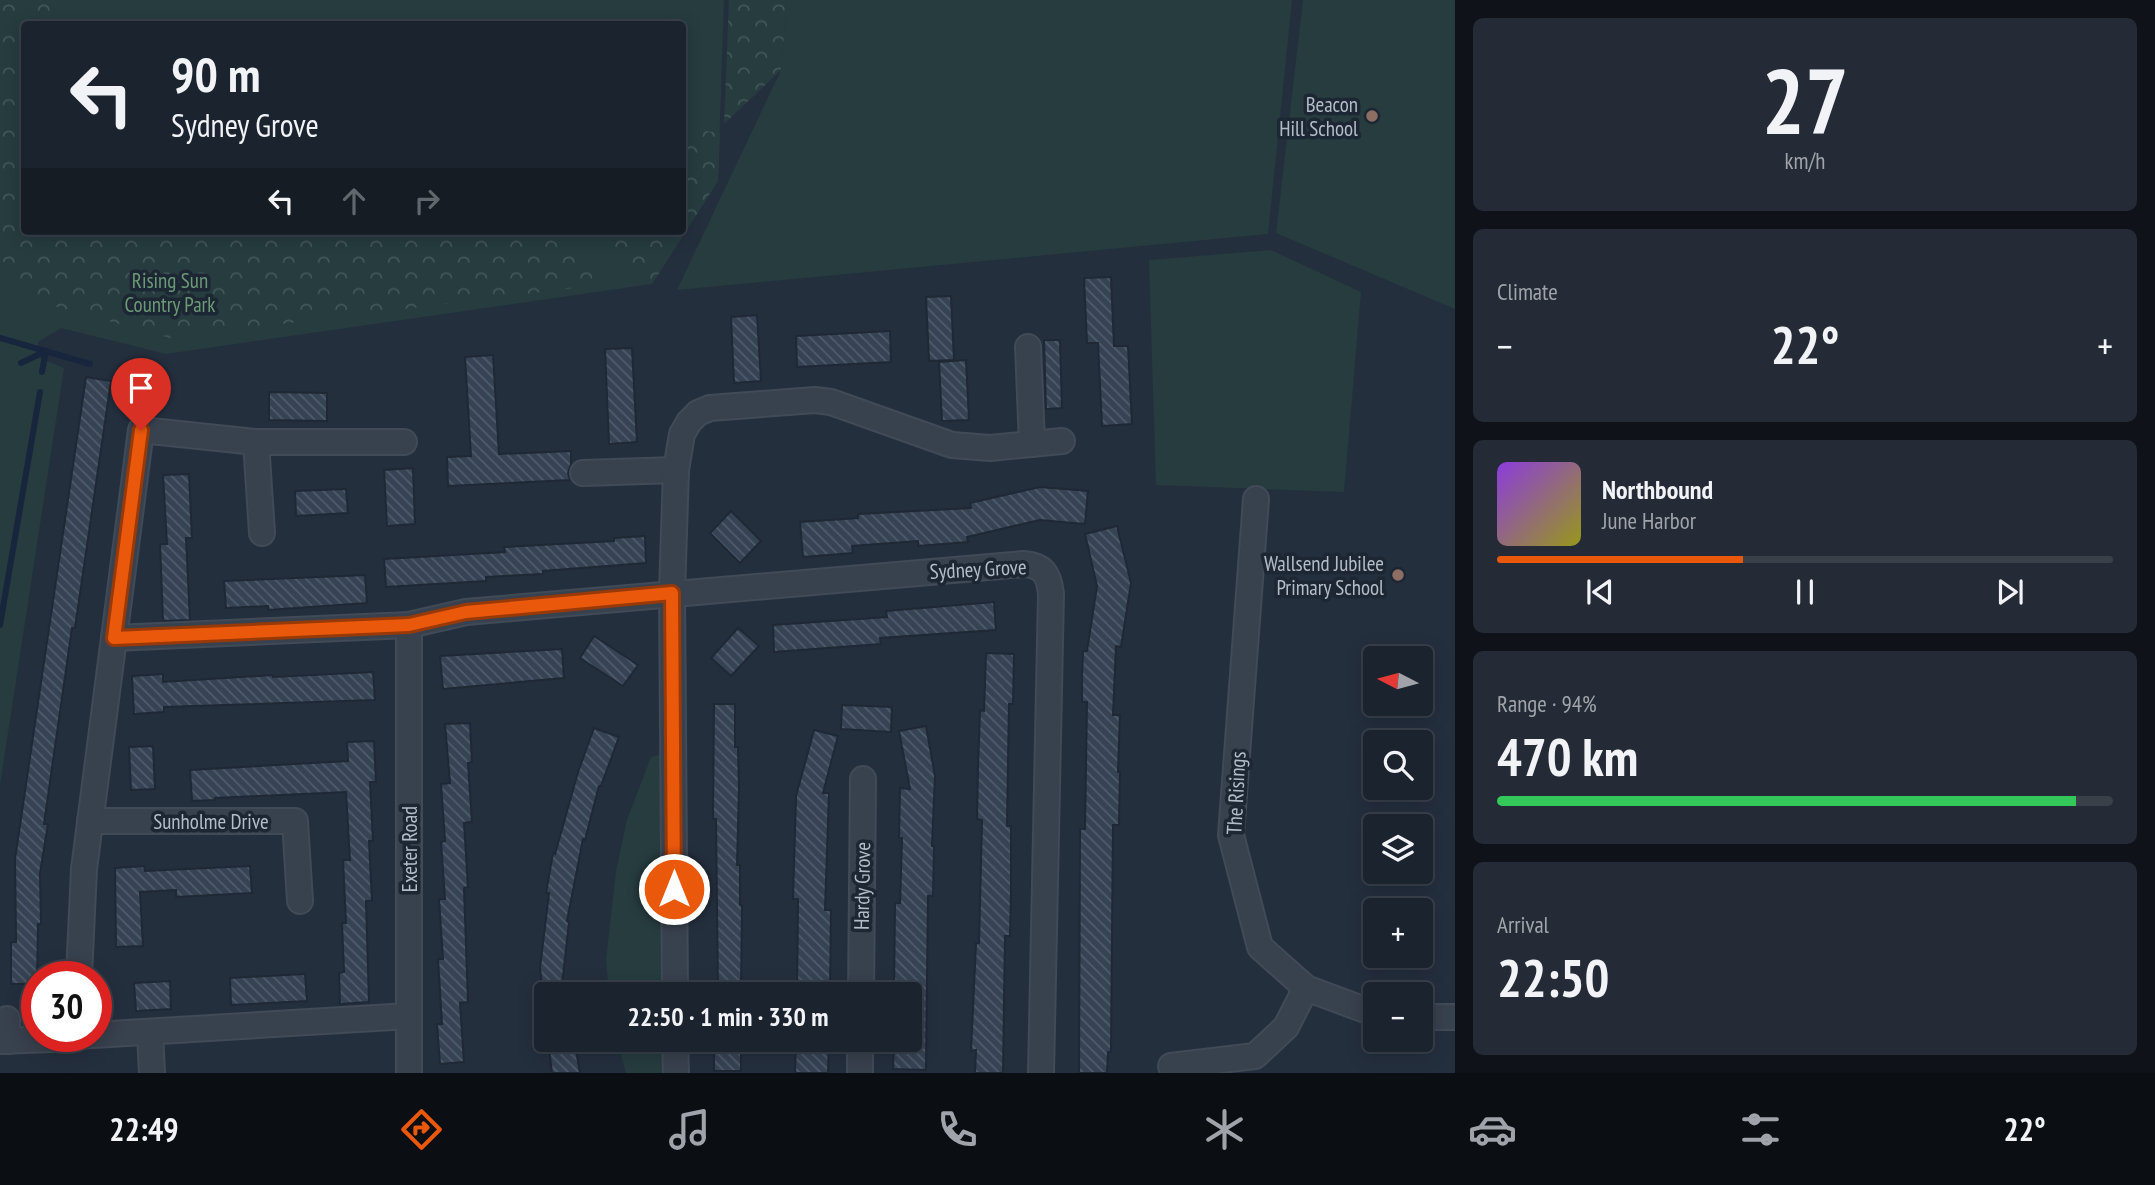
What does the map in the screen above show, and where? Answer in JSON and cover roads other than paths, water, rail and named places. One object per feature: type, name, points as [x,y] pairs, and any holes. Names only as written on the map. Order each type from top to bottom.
[{"type":"street","points":[[1028,347],[1032,444]]},
{"type":"street","points":[[675,982],[672,593],[676,470],[682,434],[689,422],[698,413],[710,408],[815,400],[831,402],[952,445],[990,448],[1062,441]]},
{"type":"street","points":[[80,961],[84,869],[141,430],[256,442],[404,442]]},
{"type":"street","points":[[256,442],[262,533]]},
{"type":"street","points":[[583,473],[676,470]]},
{"type":"street","name":"The Risings","points":[[1256,499],[1231,835],[1260,947],[1306,988],[1363,1009]]},
{"type":"street","name":"Sydney Grove","points":[[409,625],[466,612],[672,593],[1023,564],[1032,564],[1043,569],[1049,580],[1051,594],[1041,1073]]},
{"type":"street","points":[[114,638],[409,625]]},
{"type":"street","name":"Exeter Road","points":[[409,625],[410,1073]]},
{"type":"street","name":"Hardy Grove","points":[[861,982],[863,779]]},
{"type":"street","name":"Sunholme Drive","points":[[90,821],[295,821],[300,901]]},
{"type":"street","points":[[1171,1066],[1255,1056],[1286,1027],[1306,988]]},
{"type":"street","points":[[112,1035],[409,1016]]},
{"type":"street","points":[[1433,1017],[1455,1017]]},
{"type":"street","points":[[150,1033],[152,1073]]},
{"type":"street","points":[[675,1052],[676,1073]]},
{"type":"street","points":[[860,1052],[860,1073]]},
{"type":"waterway","points":[[0,338],[90,364]]},
{"type":"waterway","points":[[21,363],[46,351]]},
{"type":"waterway","points":[[42,372],[46,351]]},
{"type":"waterway","points":[[0,625],[40,392]]},
{"type":"place","name":"Beacon Hill School","points":[[1372,116]]},
{"type":"place","name":"Wallsend Jubilee Primary School","points":[[1398,575]]},
{"type":"park label","name":"Rising Sun Country Park","points":[[170,292]]}]
